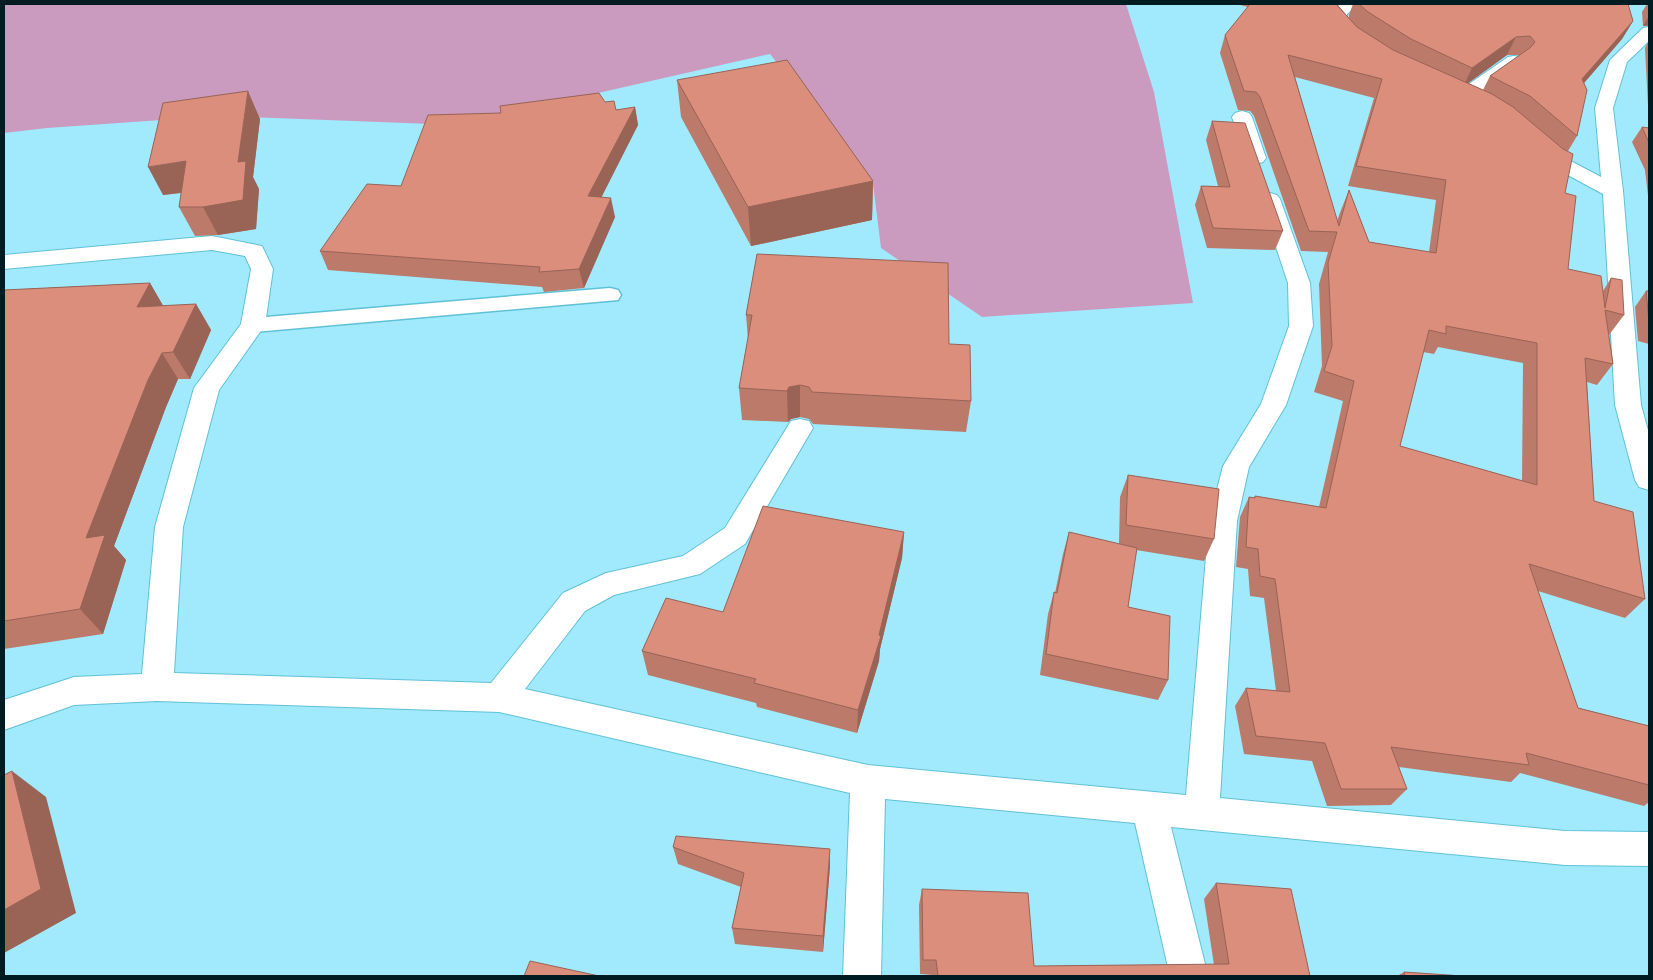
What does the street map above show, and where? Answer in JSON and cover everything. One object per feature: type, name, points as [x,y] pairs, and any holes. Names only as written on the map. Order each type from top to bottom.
[{"type":"street","points":[[1352,4],[1339,12],[1338,21],[1357,40],[1371,49]]},
{"type":"street","points":[[1649,32],[1619,60],[1604,108],[1628,405],[1649,480]]},
{"type":"street","points":[[1463,97],[1514,61]]},
{"type":"street","points":[[1445,88],[1481,104]]},
{"type":"street","points":[[1202,813],[1223,521],[1236,466],[1273,405],[1301,326],[1299,283],[1242,117]]},
{"type":"street","points":[[1524,133],[1560,163],[1612,191]]},
{"type":"street","points":[[4,262],[212,243],[254,252],[262,269],[253,324],[207,388],[169,527],[157,687]]},
{"type":"street","points":[[499,698],[574,602],[606,585],[690,566],[735,536],[800,428]]},
{"type":"street","points":[[4,715],[74,691],[157,687],[499,698],[868,781],[1565,848],[1649,849]]},
{"type":"street","points":[[862,976],[868,781]]},
{"type":"street","points":[[1149,807],[1189,976]]},
{"type":"lane","points":[[253,324],[610,295]]},
{"type":"shaded area","points":[[4,4],[1126,4],[1154,92],[1193,303],[982,317],[881,248],[873,184],[770,54],[458,125],[219,116],[47,128],[4,133]]},
{"type":"building","points":[[1250,4],[1336,4],[1357,27],[1393,50],[1492,94],[1513,107],[1563,149],[1573,154],[1565,193],[1576,196],[1568,269],[1601,276],[1605,308],[1611,278],[1622,280],[1624,315],[1605,310],[1613,364],[1585,358],[1594,501],[1633,512],[1645,599],[1529,564],[1578,708],[1649,726],[1649,785],[1526,753],[1529,765],[1391,747],[1407,789],[1341,789],[1325,743],[1256,736],[1246,688],[1290,692],[1275,579],[1260,576],[1258,549],[1246,547],[1249,497],[1255,498],[1255,496],[1326,508],[1354,381],[1324,371],[1332,346],[1328,263],[1337,232],[1309,231],[1260,97],[1256,92],[1244,91],[1225,35]],"holes":[[[1288,55],[1382,79],[1356,166],[1446,180],[1436,253],[1369,242],[1349,190],[1339,226]],[[1446,326],[1537,343],[1537,485],[1400,446],[1429,330],[1446,334]]]},
{"type":"building","points":[[1359,4],[1628,4],[1633,21],[1582,79],[1587,90],[1577,136],[1530,96],[1490,76],[1531,47],[1535,42],[1530,36],[1516,37],[1472,68],[1411,39],[1368,12]]},
{"type":"building","points":[[787,60],[873,181],[748,207],[677,80]]},
{"type":"building","points":[[248,91],[238,162],[246,161],[243,200],[203,207],[179,207],[186,161],[148,167],[163,103]]},
{"type":"building","points":[[599,93],[605,102],[614,101],[616,110],[635,107],[588,196],[611,198],[579,269],[539,272],[540,267],[320,251],[367,184],[401,186],[428,115],[501,113],[500,106]]},
{"type":"building","points":[[1212,121],[1245,123],[1283,231],[1213,228],[1201,186],[1230,187]]},
{"type":"building","points":[[1642,127],[1649,128],[1649,143]]},
{"type":"building","points":[[757,254],[948,263],[949,344],[970,345],[971,401],[812,392],[809,387],[800,385],[789,387],[787,391],[739,388],[752,315],[746,315]]},
{"type":"building","points":[[150,283],[137,307],[196,304],[173,352],[162,353],[148,380],[86,538],[105,535],[80,609],[4,621],[4,290]]},
{"type":"building","points":[[1646,291],[1649,291],[1649,322]]},
{"type":"building","points":[[1128,475],[1219,489],[1214,539],[1126,525]]},
{"type":"building","points":[[763,506],[904,532],[879,635],[881,636],[858,710],[754,683],[756,679],[642,651],[666,598],[723,612]]},
{"type":"building","points":[[1069,532],[1137,548],[1128,607],[1170,616],[1168,680],[1046,654],[1054,592],[1057,593]]},
{"type":"building","points":[[12,771],[41,889],[4,910],[4,775]]},
{"type":"building","points":[[676,836],[830,849],[823,936],[732,928],[744,873],[673,847]]},
{"type":"building","points":[[1216,883],[1291,889],[1310,976],[938,976],[936,960],[923,960],[922,889],[1028,893],[1034,966],[1229,964]]},
{"type":"building","points":[[530,961],[599,976],[524,976]]},
{"type":"building","points":[[1404,972],[1463,976],[1405,976]]}]
